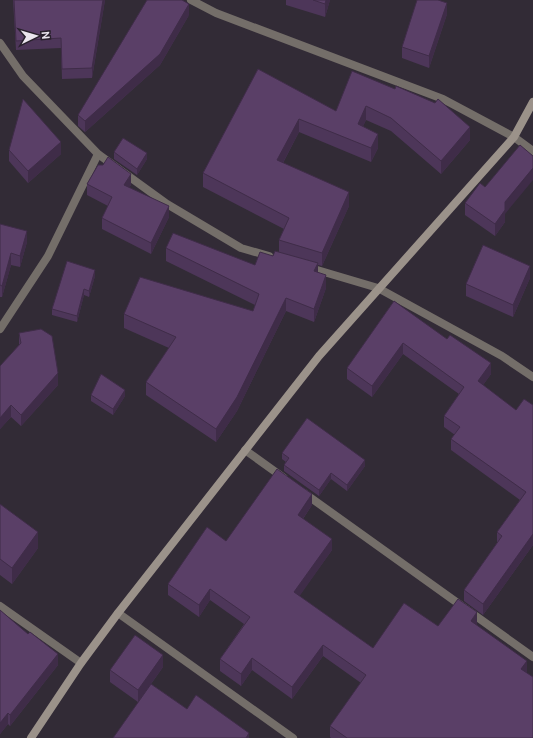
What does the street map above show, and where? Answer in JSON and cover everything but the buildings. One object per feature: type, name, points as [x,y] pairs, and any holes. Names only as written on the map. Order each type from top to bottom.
[{"type":"street","points":[[191,0],[216,13],[443,99],[514,137],[533,150]]},
{"type":"street","points":[[0,43],[23,76],[98,154],[167,204],[234,244],[241,248],[279,259]]},
{"type":"street","points":[[31,738],[81,663],[118,613],[319,356],[514,137],[533,102]]},
{"type":"street","points":[[0,329],[48,256],[98,154]]},
{"type":"street","points":[[302,266],[378,288],[502,356],[533,377]]},
{"type":"street","points":[[245,450],[533,658]]},
{"type":"street","points":[[0,606],[81,663]]},
{"type":"street","points":[[118,613],[293,738]]}]
